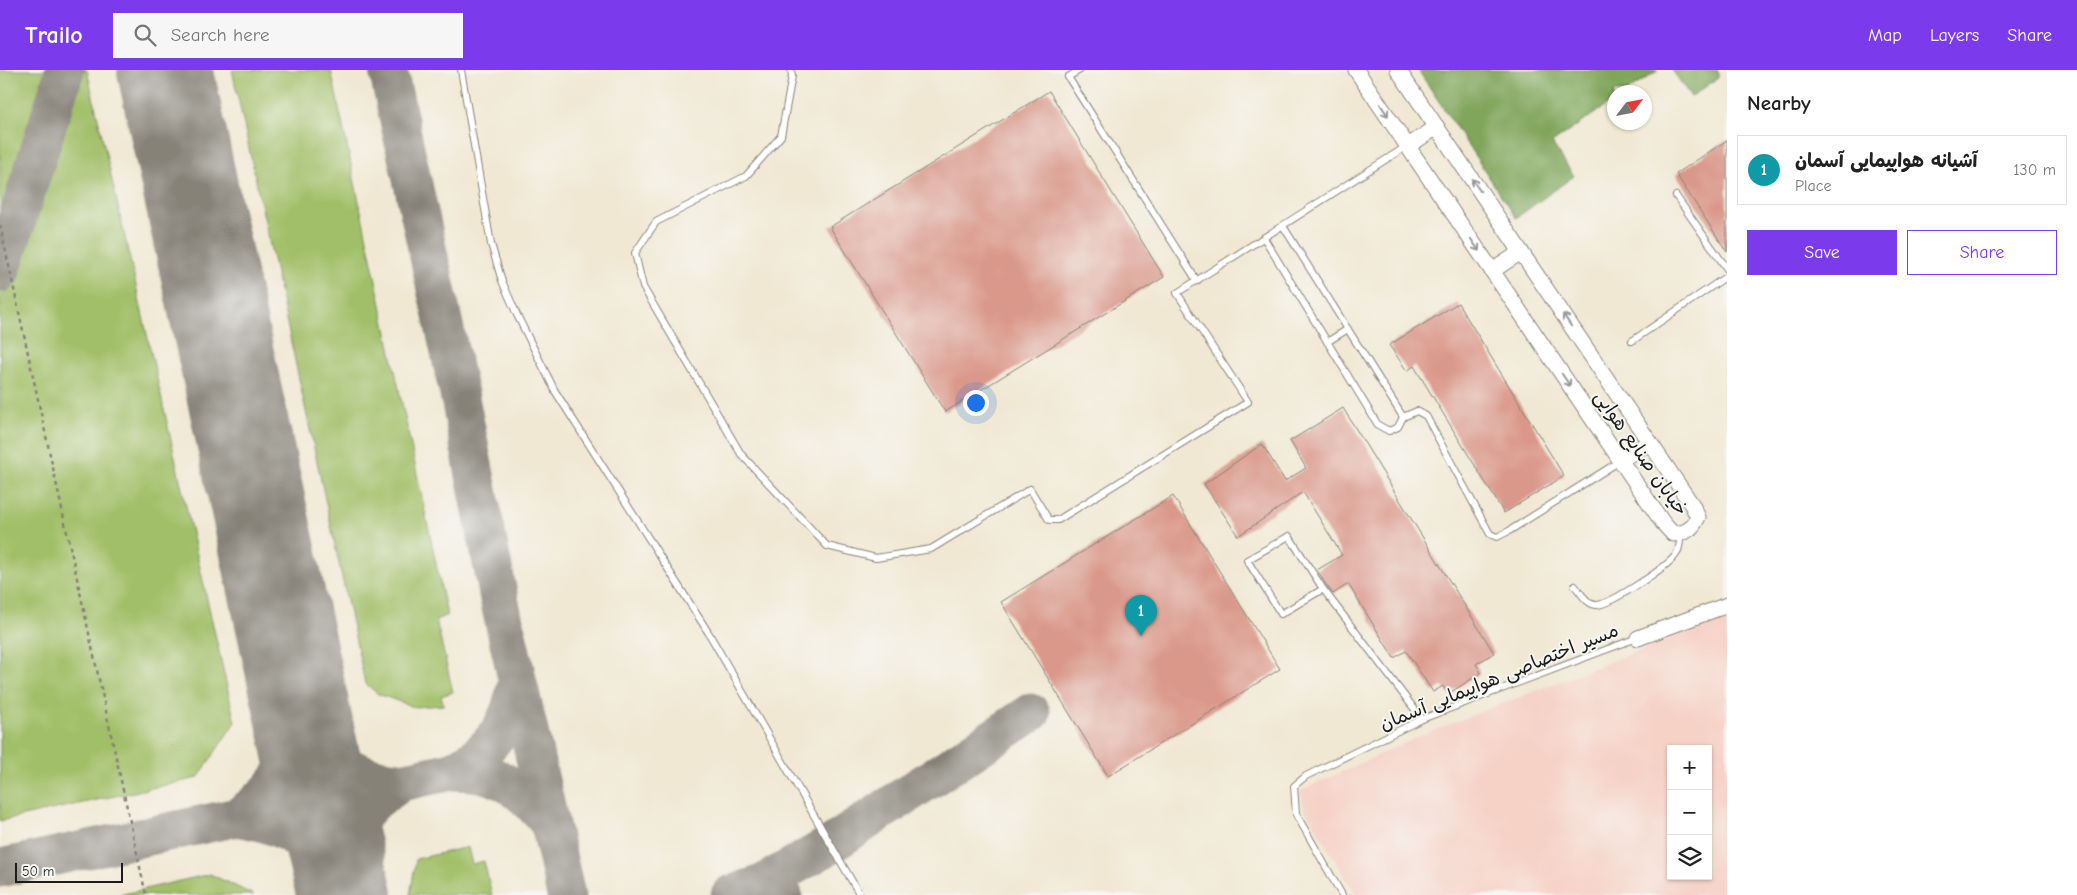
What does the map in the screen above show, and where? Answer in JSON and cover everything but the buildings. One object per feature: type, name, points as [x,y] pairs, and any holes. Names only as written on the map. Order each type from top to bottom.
[{"type":"street","name":"خیابان صنایع هوایی","points":[[1356,70],[1663,523],[1673,534],[1682,534],[1692,529],[1698,517],[1692,505],[1398,70]]},
{"type":"street","points":[[1408,146],[1437,127]]},
{"type":"street","points":[[1492,271],[1521,252]]},
{"type":"street","points":[[1620,460],[1650,442]]},
{"type":"street","points":[[1638,638],[1727,604]]},
{"type":"lane","points":[[461,70],[491,244],[502,281],[517,315],[555,391],[708,632],[860,895]]},
{"type":"lane","points":[[791,70],[792,76],[781,136],[746,176],[656,222],[635,253],[643,287],[741,454],[827,546],[876,558],[931,549],[1030,489],[1050,520],[1058,520],[1248,402],[1177,293],[1408,146]]},
{"type":"lane","points":[[1080,70],[1068,77],[1196,281]]},
{"type":"lane","points":[[1676,196],[1727,269]]},
{"type":"lane","points":[[1283,226],[1403,417]]},
{"type":"lane","points":[[1264,238],[1378,425],[1389,431],[1398,427],[1403,417],[1417,411],[1426,416],[1490,534],[1497,537],[1620,460]]},
{"type":"lane","points":[[1632,340],[1727,276]]},
{"type":"lane","points":[[1327,342],[1348,329]]},
{"type":"lane","points":[[1575,586],[1590,603],[1597,605],[1607,601],[1650,578],[1669,562],[1677,553],[1682,534]]},
{"type":"lane","points":[[1323,589],[1281,614],[1247,560],[1289,536],[1323,589],[1422,719]]},
{"type":"lane","name":"مسیر اختصاصی هواپیمایی آسمان","points":[[1342,895],[1296,814],[1294,786],[1306,776],[1422,719],[1638,638]]},
{"type":"path","points":[[0,225],[146,895]]},
{"type":"shaded area","points":[[1727,616],[1727,895],[1356,895],[1305,810],[1300,791],[1422,735]]},
{"type":"green space","points":[[0,70],[87,70],[235,722],[198,778],[0,821]]},
{"type":"green space","points":[[232,70],[331,70],[447,615],[436,620],[453,692],[441,696],[444,705],[414,707],[378,694],[365,683]]},
{"type":"green space","points":[[1418,70],[1659,70],[1636,85],[1607,85],[1607,105],[1552,143],[1574,176],[1516,218]]},
{"type":"green space","points":[[1672,70],[1718,70],[1718,78],[1691,97]]},
{"type":"green space","points":[[468,847],[472,864],[484,861],[492,895],[410,895],[416,859]]},
{"type":"green space","points":[[210,874],[254,895],[119,895]]},
{"type":"taxiway","points":[[0,273],[65,70]]},
{"type":"taxiway","points":[[388,70],[461,403],[499,599],[566,895]]},
{"type":"taxiway","points":[[0,868],[452,771],[478,755],[497,735],[510,711],[517,681]]},
{"type":"taxiway","points":[[239,816],[267,792],[285,768],[291,755],[302,705]]},
{"type":"taxiway","points":[[762,884],[830,845],[1031,713]]},
{"type":"taxiway","points":[[306,725],[325,748],[345,765],[368,775],[398,781]]},
{"type":"taxiway","points":[[452,771],[483,774],[505,782],[522,794],[549,823]]},
{"type":"taxiway","points":[[339,869],[355,825],[376,800],[398,784]]},
{"type":"taxiway","points":[[240,818],[276,827],[302,842],[322,865],[342,895]]},
{"type":"taxiway","points":[[730,895],[762,884],[783,895]]},
{"type":"runway","points":[[165,70],[321,799],[345,895]]},
{"type":"place","name":"آشیانه هواپیمایی آسمان","points":[[1141,636]]}]
